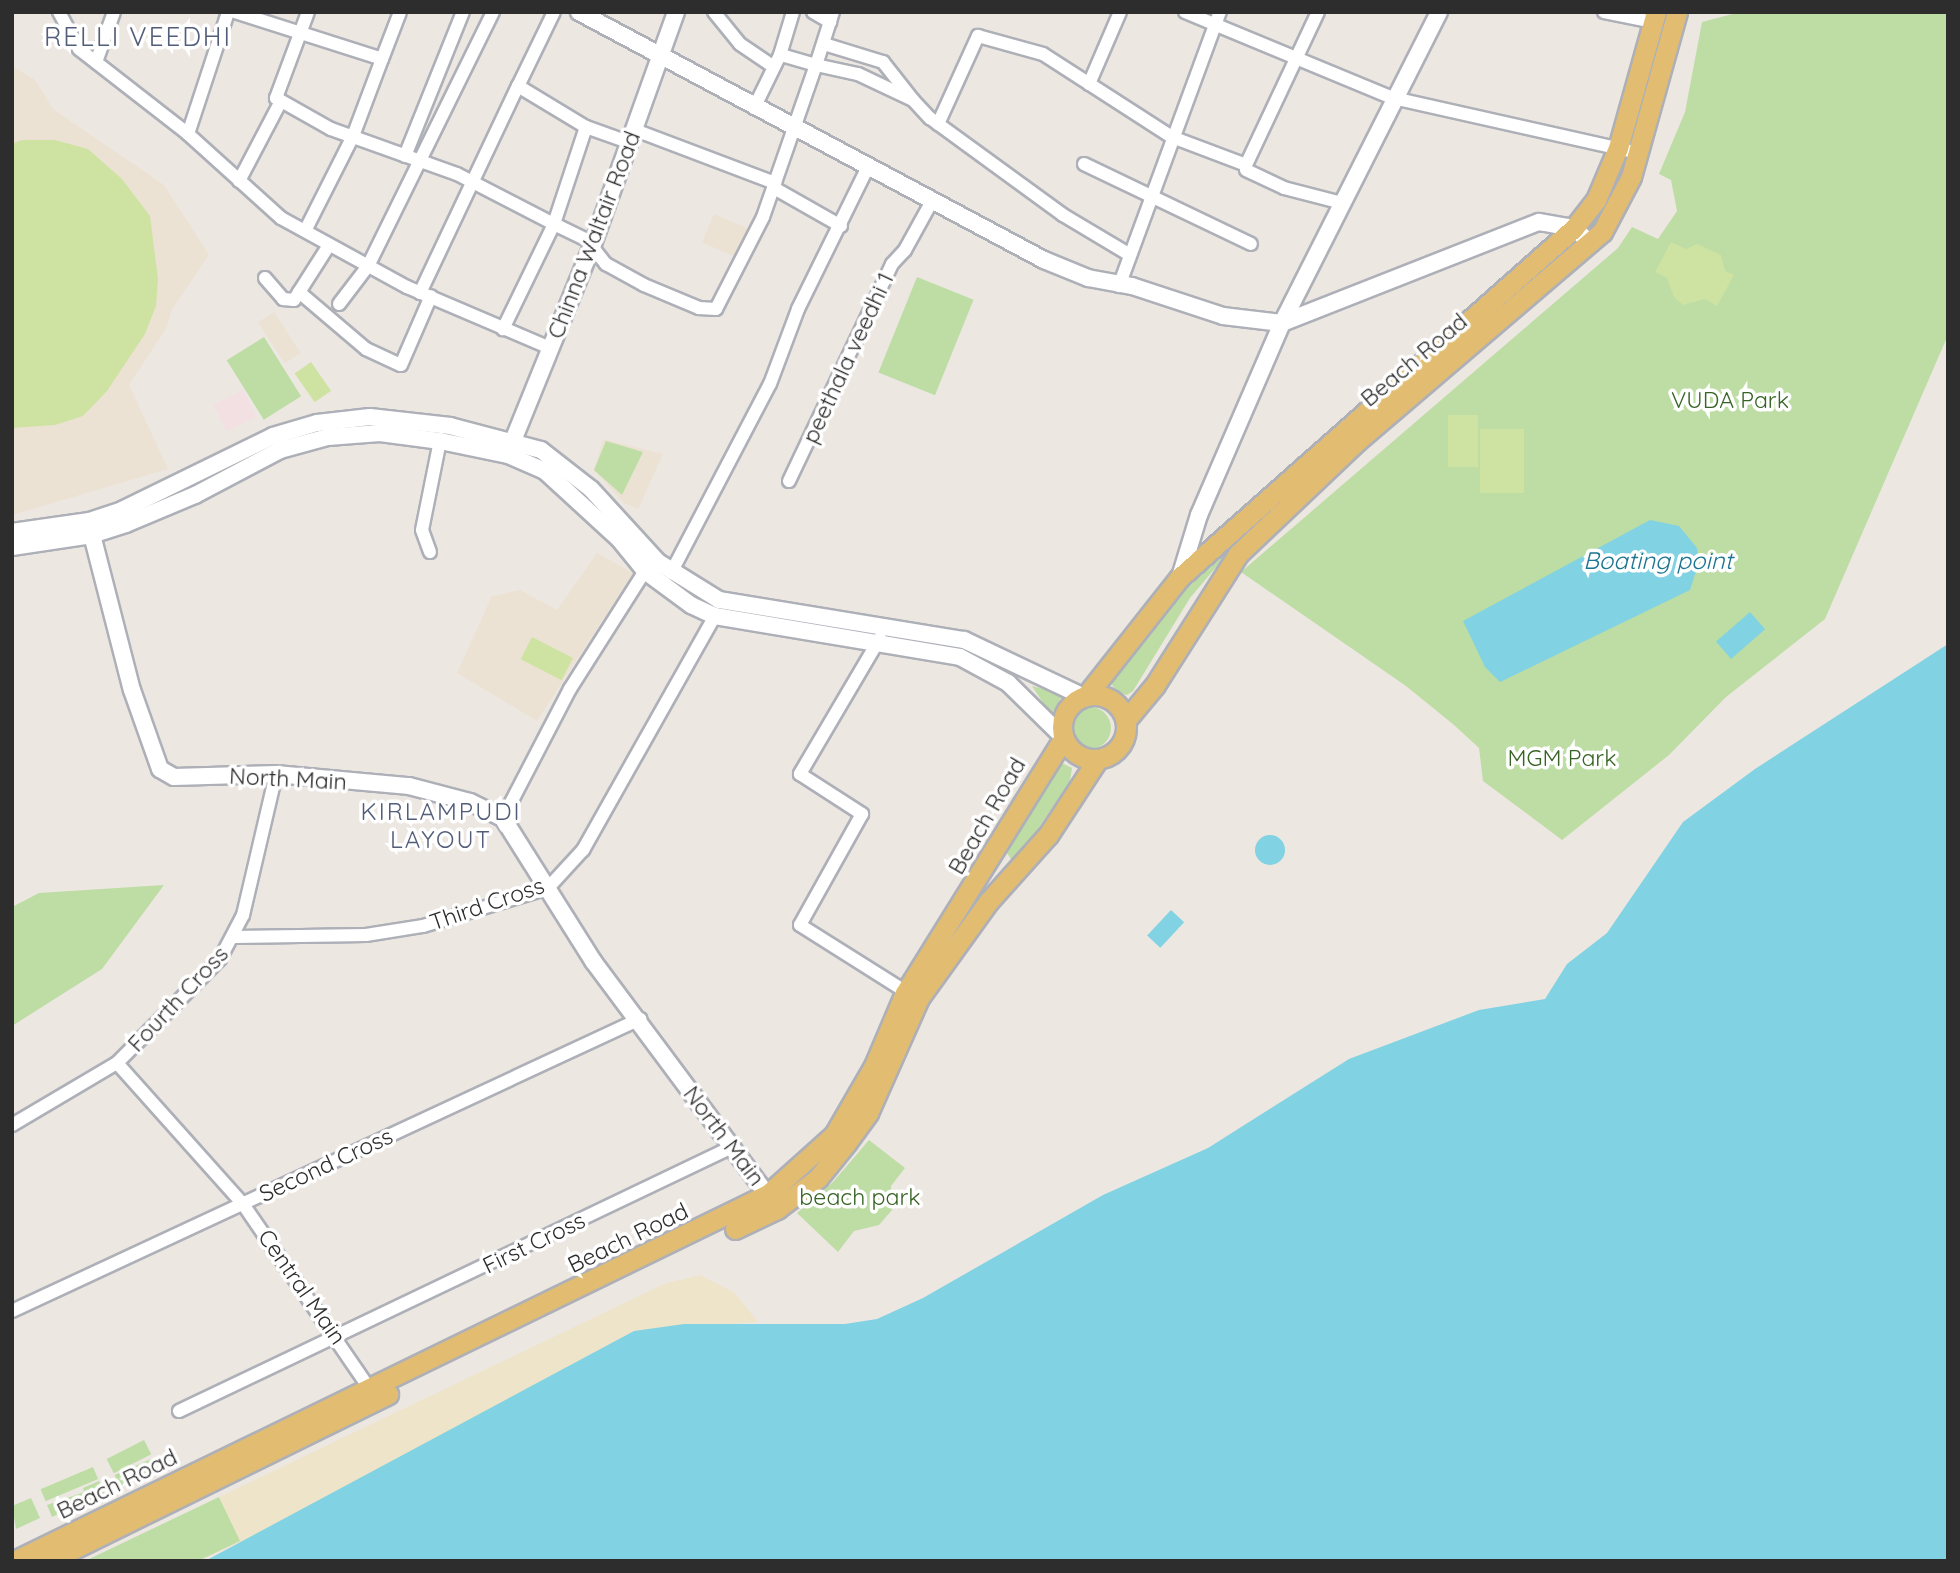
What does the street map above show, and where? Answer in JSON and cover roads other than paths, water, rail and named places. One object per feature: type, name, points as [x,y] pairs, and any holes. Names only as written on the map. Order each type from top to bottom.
[{"type":"main road","name":"Beach Road","points":[[1126,720],[1155,685],[1238,554],[1357,441],[1591,244],[1620,199],[1639,153],[1677,12]]},
{"type":"main road","name":"Beach Road","points":[[1085,696],[1180,577],[1574,228],[1596,200],[1618,148],[1655,17]]},
{"type":"main road","points":[[1085,696],[1111,700],[1126,720],[1122,745],[1097,760],[1076,755],[1062,737],[1066,710],[1085,696]]},
{"type":"main road","name":"Beach Road","points":[[13,1561],[373,1394],[773,1202],[834,1135],[1062,737]]},
{"type":"main road","name":"Beach Road","points":[[912,995],[988,902],[1048,835],[1097,760]]},
{"type":"main road","name":"Beach Road","points":[[49,1561],[373,1394]]},
{"type":"street","points":[[59,12],[79,50],[188,134],[281,218],[425,295],[550,348]]},
{"type":"street","points":[[96,62],[114,12]]},
{"type":"street","points":[[188,134],[228,12]]},
{"type":"street","points":[[235,12],[382,59]]},
{"type":"street","points":[[308,12],[276,94],[281,101],[353,136],[473,182],[593,244],[606,264],[644,285],[699,308],[716,309],[736,275],[775,185],[792,128],[824,44],[832,17],[813,12]]},
{"type":"street","points":[[305,231],[353,136],[400,12]]},
{"type":"street","points":[[405,156],[463,12]]},
{"type":"street","points":[[338,304],[369,266],[493,12]]},
{"type":"street","points":[[299,292],[366,349],[401,365],[425,295],[473,182],[554,12]]},
{"type":"street","points":[[579,12],[754,108],[1044,260],[1119,286],[1223,316],[1282,323],[1539,222],[1574,228],[1591,244]]},
{"type":"street","name":"Chinna Waltair Road","points":[[510,447],[593,244],[676,12]]},
{"type":"street","points":[[714,12],[740,44],[777,61],[816,65],[858,74],[913,100]]},
{"type":"street","points":[[754,108],[777,61],[793,12]]},
{"type":"street","points":[[1089,84],[1120,12]]},
{"type":"street","points":[[1185,12],[1217,18],[1297,62],[1393,98],[1639,153]]},
{"type":"street","points":[[938,124],[978,36],[1043,54],[1172,137],[1246,165],[1297,62],[1318,12]]},
{"type":"street","points":[[1180,577],[1199,515],[1282,323],[1393,98],[1439,12]]},
{"type":"street","points":[[1604,12],[1655,17]]},
{"type":"street","points":[[1119,286],[1150,194],[1217,18]]},
{"type":"street","points":[[824,44],[883,62],[913,100],[938,124],[1063,215],[1129,255]]},
{"type":"street","points":[[518,86],[586,127],[633,136],[775,185],[841,226]]},
{"type":"street","points":[[239,181],[281,101]]},
{"type":"street","points":[[503,329],[554,224],[586,127]]},
{"type":"street","points":[[1084,164],[1251,244]]},
{"type":"street","points":[[671,573],[770,384],[789,329],[869,167]]},
{"type":"street","points":[[1246,170],[1284,188],[1342,203]]},
{"type":"street","name":"peethala veedhi 1","points":[[789,481],[892,264],[905,250],[932,201]]},
{"type":"street","points":[[265,278],[286,301],[294,300],[329,245]]},
{"type":"street","points":[[12,532],[90,528],[274,436],[317,423],[370,417],[407,420],[510,447],[545,471],[579,500],[645,570],[691,604],[715,616],[960,657],[1008,683],[1062,737]]},
{"type":"street","points":[[12,547],[90,528],[195,495],[280,450],[304,444],[380,433],[541,450],[565,467],[671,573],[719,600],[884,624],[964,640],[1085,696]]},
{"type":"street","points":[[430,552],[422,530],[440,441]]},
{"type":"street","name":"North Main","points":[[90,528],[132,690],[160,769],[174,777],[276,774],[409,786],[470,802],[503,818],[593,961],[640,1019],[730,1148],[773,1202]]},
{"type":"street","points":[[503,818],[570,689],[645,570]]},
{"type":"street","name":"Third Cross","points":[[235,937],[366,935],[423,926],[548,888],[583,849],[715,616]]},
{"type":"street","points":[[884,624],[878,642],[800,774],[862,814],[800,925],[912,995]]},
{"type":"street","name":"Fourth Cross","points":[[12,1125],[117,1063],[220,959],[235,937],[276,774]]},
{"type":"street","name":"Second Cross","points":[[12,1311],[640,1019]]},
{"type":"street","name":"Central Main","points":[[117,1063],[243,1204],[337,1336],[373,1394]]},
{"type":"street","name":"First Cross","points":[[179,1411],[730,1148]]},
{"type":"water","name":"Boating point","points":[[1650,520],[1679,526],[1697,548],[1699,562],[1690,590],[1500,682],[1485,667],[1463,621]]},
{"type":"water","points":[[1750,612],[1765,629],[1731,659],[1716,642]]},
{"type":"water","points":[[1948,644],[1948,1561],[205,1561],[634,1331],[684,1324],[845,1324],[877,1319],[923,1298],[1103,1195],[1208,1148],[1349,1059],[1479,1010],[1545,999],[1567,964],[1607,933],[1683,822],[1755,769]]},
{"type":"water","points":[[1270,835],[1280,840],[1285,850],[1280,860],[1270,865],[1260,860],[1255,850],[1260,840]]},
{"type":"water","points":[[1171,910],[1184,922],[1160,948],[1147,936]]},
{"type":"district","name":"RELLI VEEDHI","points":[[138,37]]},
{"type":"district","name":"KIRLAMPUDI LAYOUT","points":[[441,826]]},
{"type":"park label","name":"VUDA Park","points":[[1730,400]]},
{"type":"park label","name":"MGM Park","points":[[1562,758]]},
{"type":"park label","name":"beach park","points":[[860,1197]]}]
